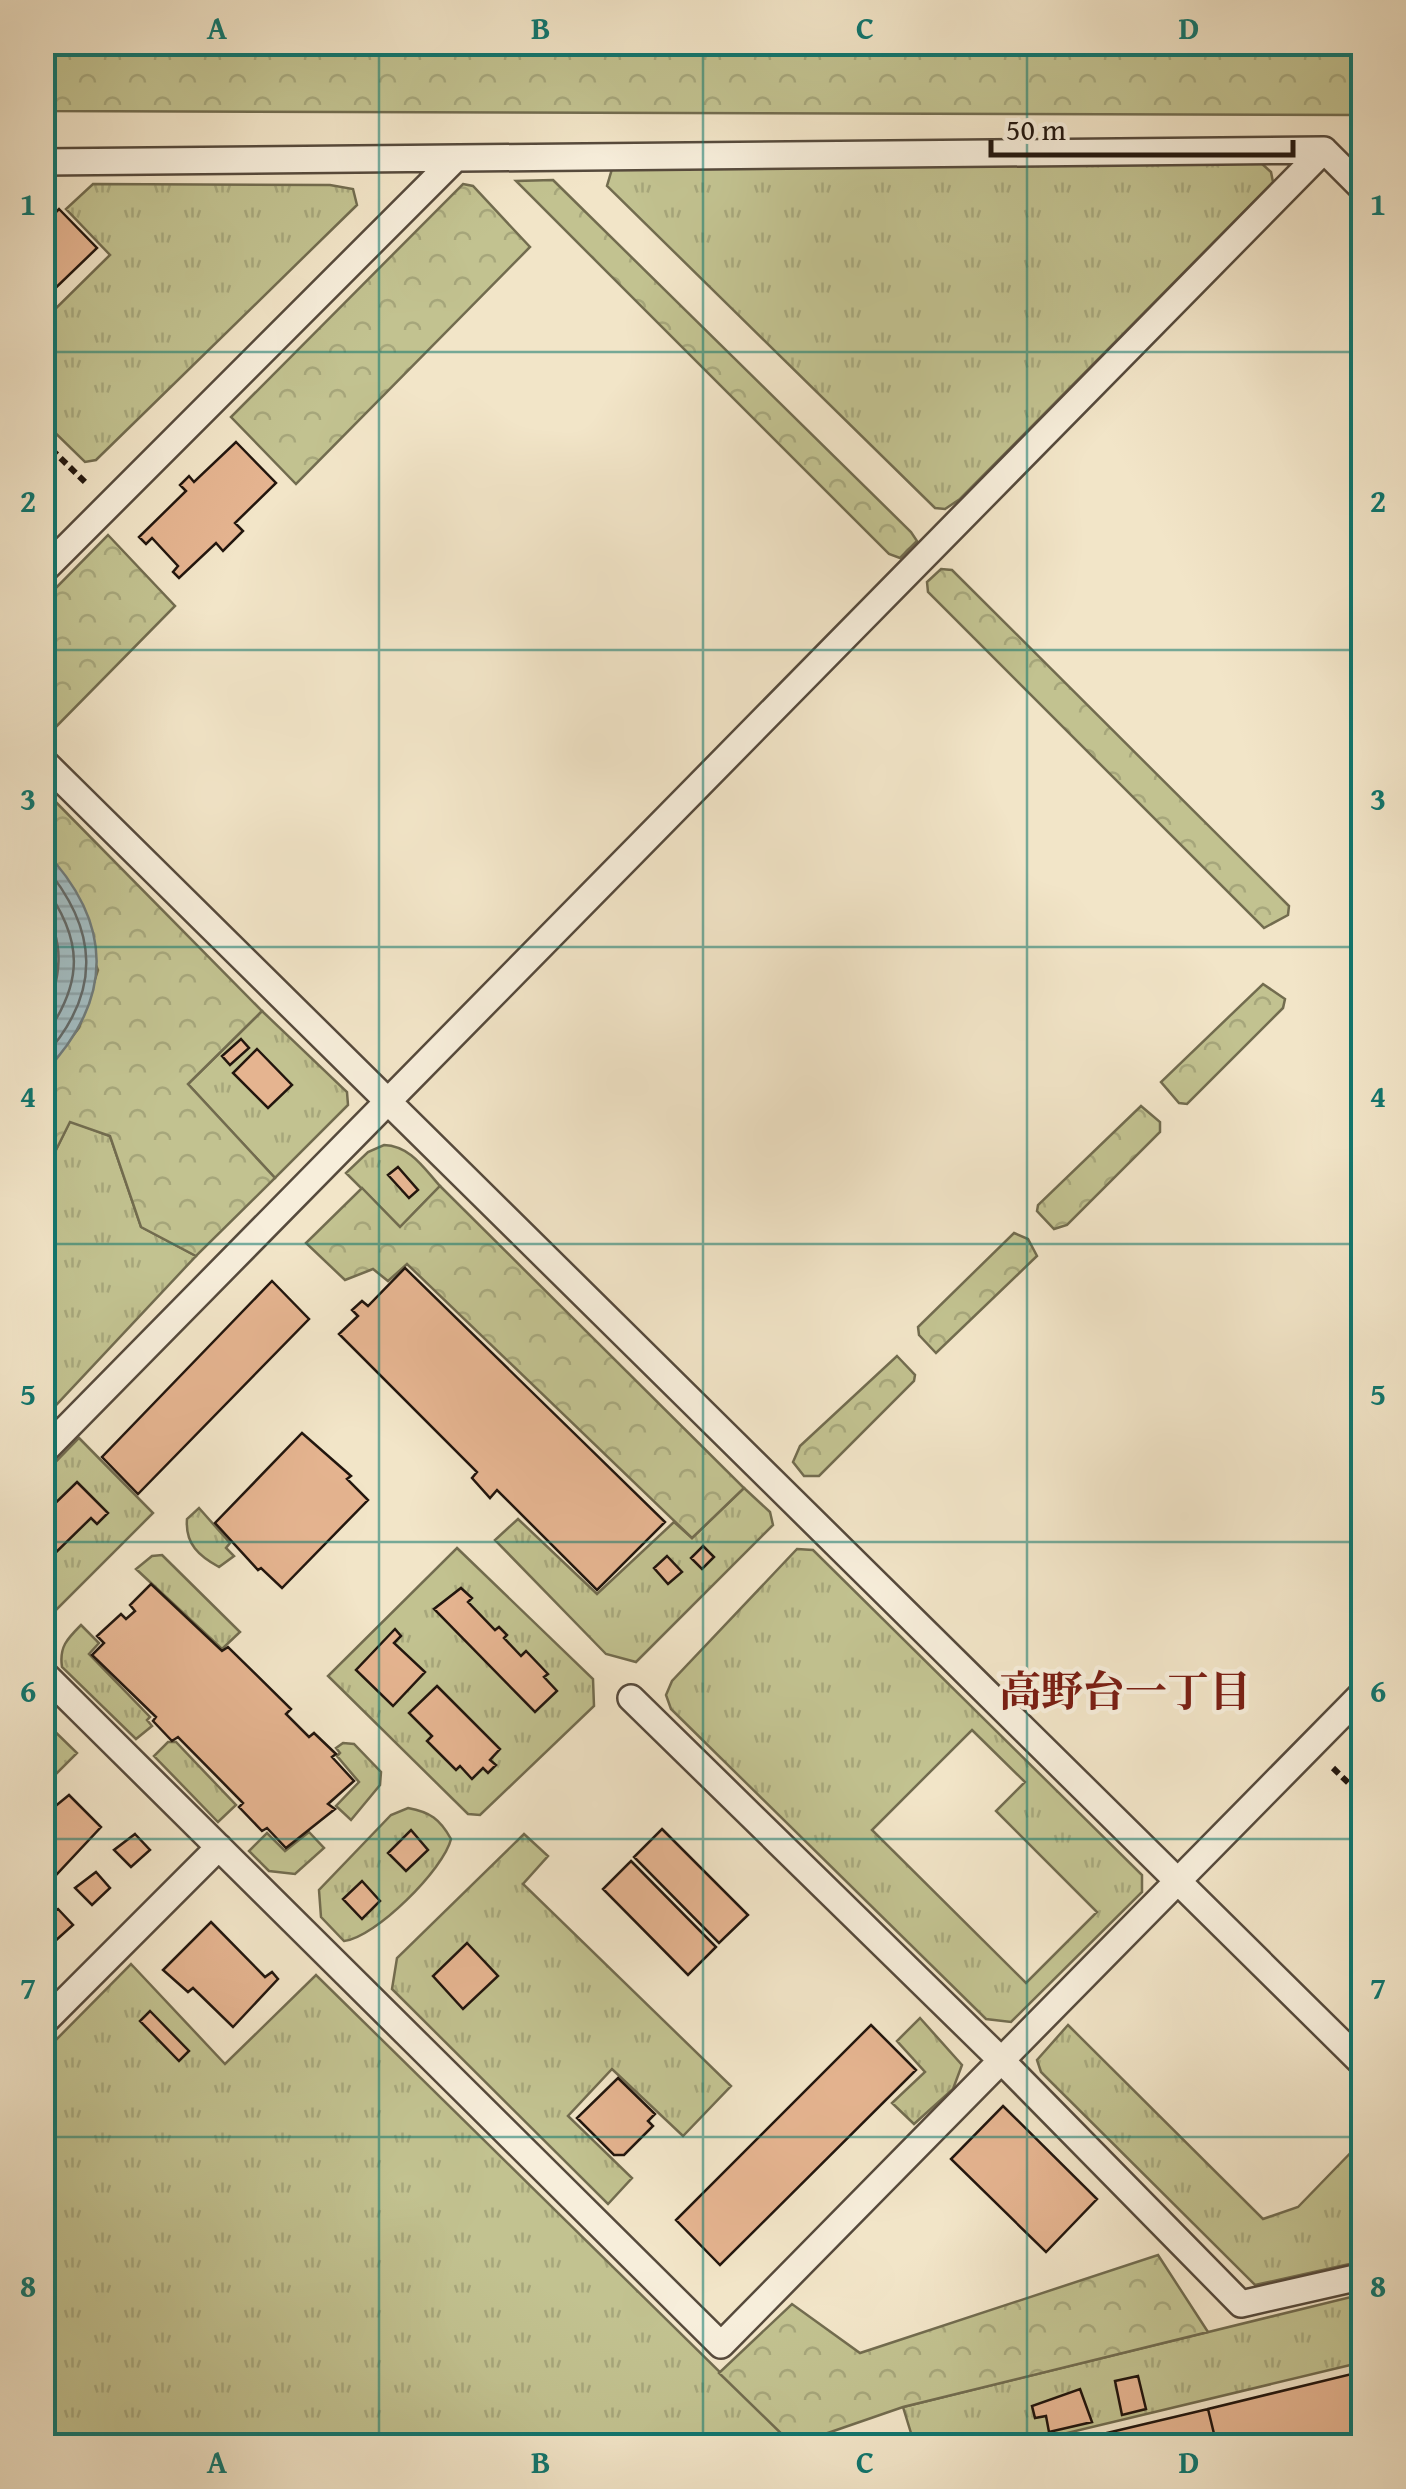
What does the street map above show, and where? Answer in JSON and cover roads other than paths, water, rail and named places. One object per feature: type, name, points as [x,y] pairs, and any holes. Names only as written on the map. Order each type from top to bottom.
[{"type":"lane","points":[[42,1453],[1324,150]]},
{"type":"lane","points":[[42,162],[1324,150],[1364,190]]},
{"type":"lane","points":[[42,572],[455,159]]},
{"type":"lane","points":[[42,760],[1364,2065]]},
{"type":"lane","points":[[42,1672],[721,2346],[1364,1692]]},
{"type":"lane","points":[[631,1698],[1002,2060],[1241,2304],[1364,2276]]},
{"type":"lane","points":[[42,2024],[218,1847]]},
{"type":"water","points":[[43,849],[83,905],[97,961],[83,1018],[67,1046],[43,1074]]},
{"type":"district","name":"高野台一丁目","points":[[1125,1691]]}]
